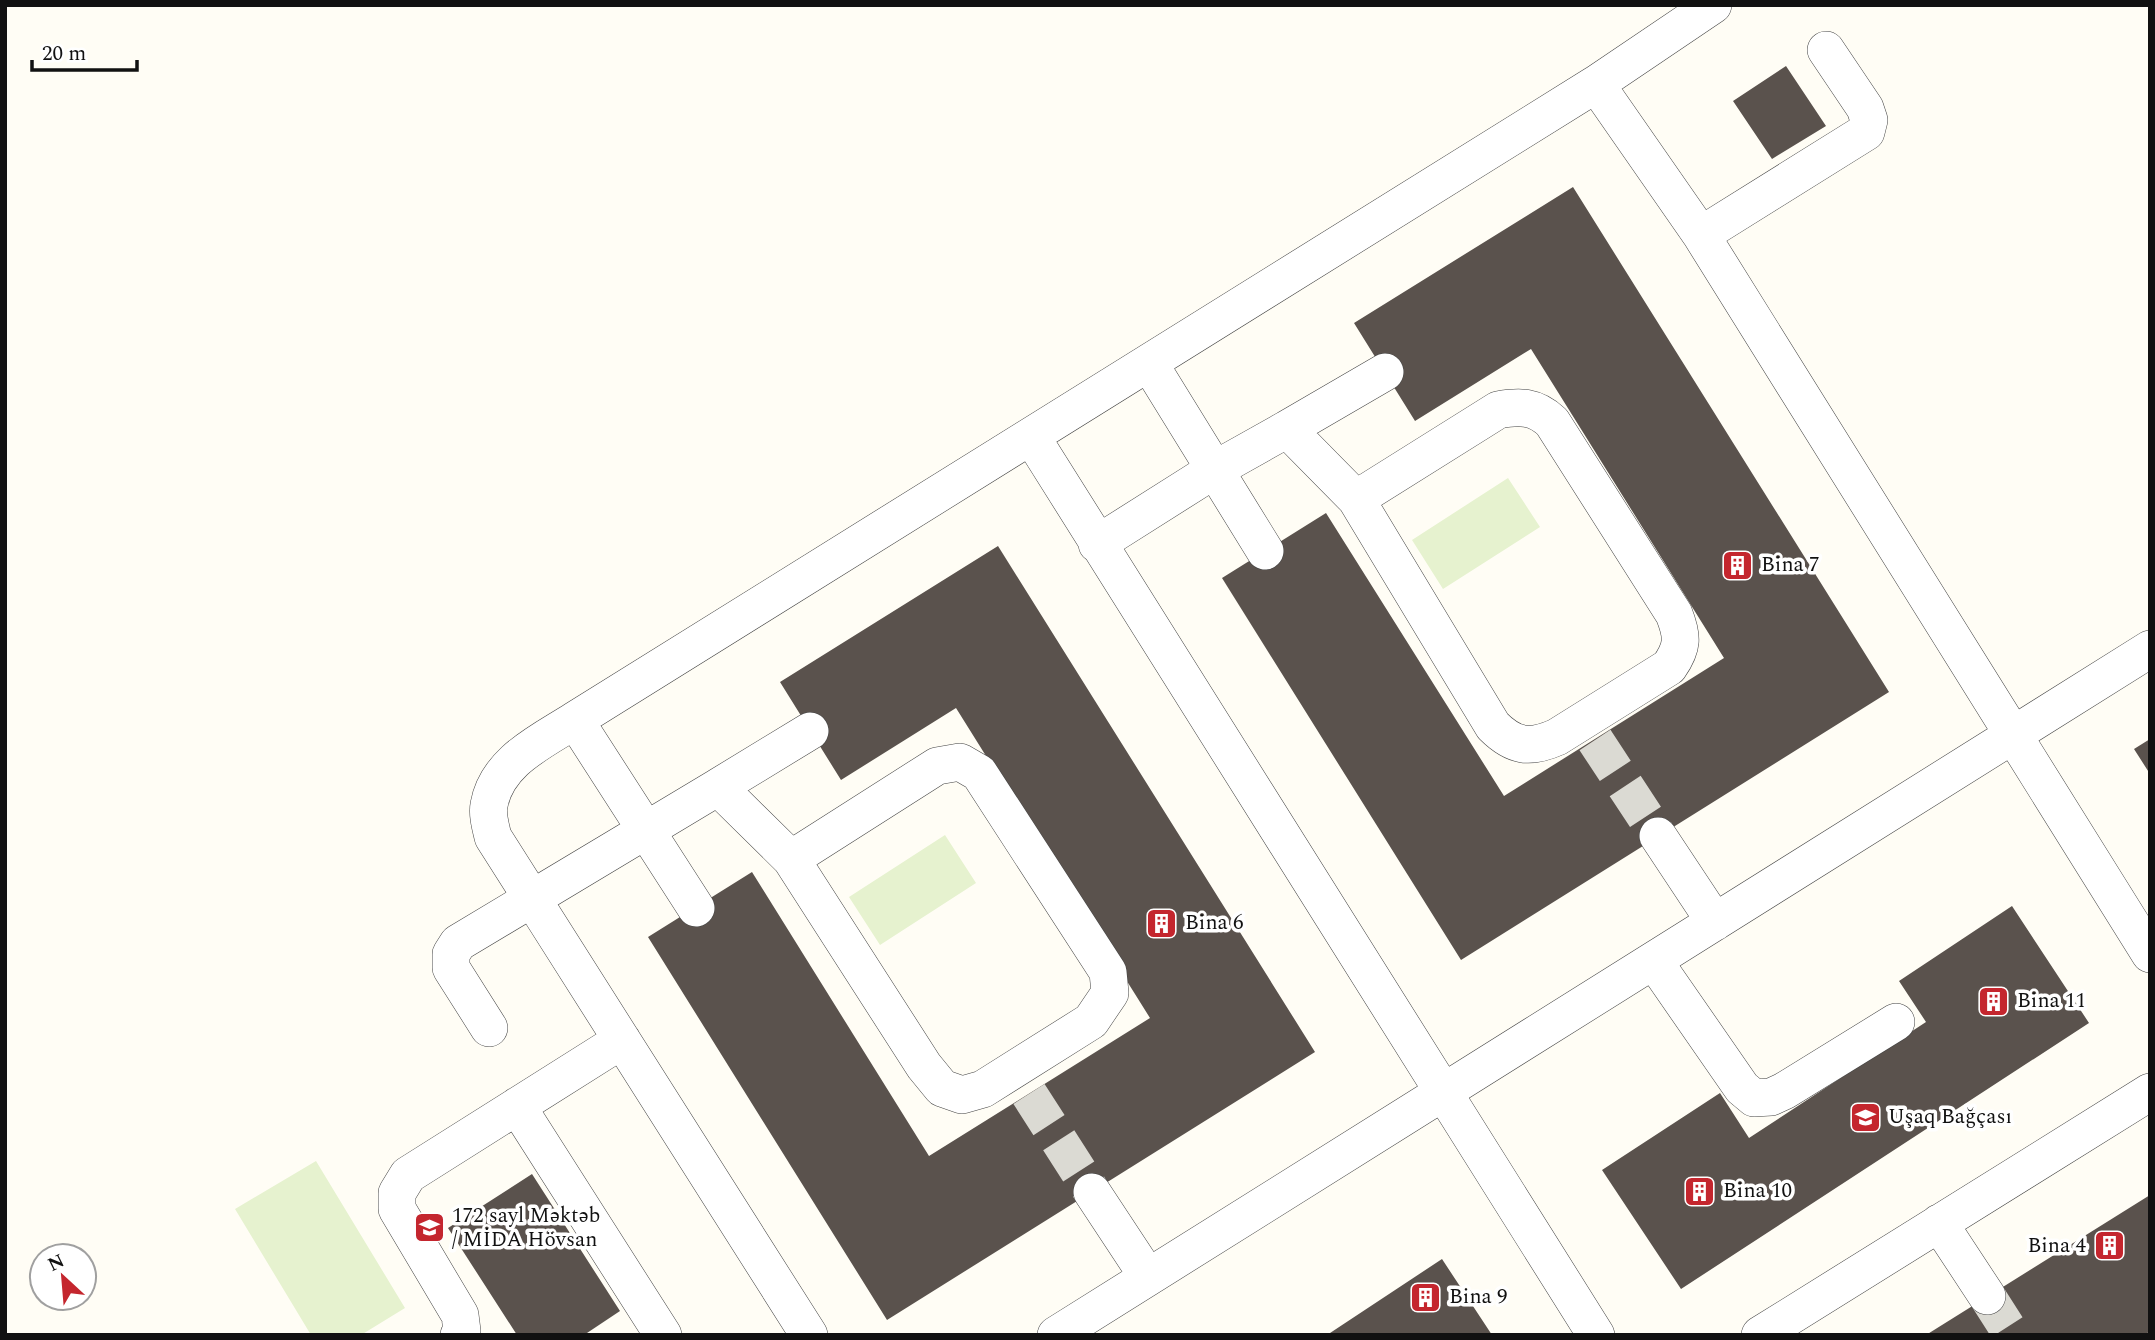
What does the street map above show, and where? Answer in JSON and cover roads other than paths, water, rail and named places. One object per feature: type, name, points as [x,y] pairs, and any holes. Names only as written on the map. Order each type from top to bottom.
[{"type":"street","points":[[809,1335],[493,837],[488,807],[496,780],[515,759],[575,720],[1596,84],[1713,5]]},
{"type":"street","points":[[1701,235],[1866,132],[1870,120],[1866,108],[1826,50]]},
{"type":"street","points":[[1596,84],[1701,235],[2150,954]]},
{"type":"street","points":[[1149,363],[1265,551]]},
{"type":"street","points":[[1097,544],[1214,470],[1385,372]]},
{"type":"street","points":[[1287,429],[1356,499],[1493,726],[1508,741],[1537,746],[1588,730],[1670,667],[1680,651],[1680,629],[1675,614],[1552,422],[1541,412],[1520,406],[1497,410],[1356,499]]},
{"type":"street","points":[[1031,436],[1596,1335]]},
{"type":"street","points":[[1056,1335],[1099,1324],[1148,1277],[2150,649]]},
{"type":"street","points":[[575,720],[696,908]]},
{"type":"street","points":[[489,1028],[451,968],[451,954],[458,943],[810,731]]},
{"type":"street","points":[[718,786],[791,859],[924,1066],[943,1088],[962,1095],[1021,1082],[1091,1021],[1110,993],[1108,972],[979,773],[960,762],[937,766],[791,859]]},
{"type":"street","points":[[1658,836],[1716,922]]},
{"type":"street","points":[[1654,961],[1742,1088],[1754,1098],[1771,1097],[1784,1091],[1896,1022]]},
{"type":"street","points":[[459,1335],[462,1331],[460,1315],[397,1209],[397,1193],[408,1175],[622,1040]]},
{"type":"street","points":[[1760,1335],[2150,1092]]},
{"type":"street","points":[[517,1106],[663,1335]]},
{"type":"street","points":[[1092,1192],[1148,1277]]},
{"type":"street","points":[[1939,1223],[1987,1296]]},
{"type":"tunnel","points":[[1595,740],[1658,836]]},
{"type":"tunnel","points":[[1029,1094],[1092,1192]]},
{"type":"tunnel","points":[[1987,1296],[2012,1335]]},
{"type":"place","name":"Bina 7","points":[[1738,565]]},
{"type":"place","name":"Bina 6","points":[[1162,923]]},
{"type":"place","name":"Bina 11","points":[[1994,1001]]},
{"type":"place","name":"Uşaq Bağçası","points":[[1865,1117]]},
{"type":"place","name":"Bina 10","points":[[1700,1191]]},
{"type":"place","name":"172 sayl Məktəb / MİDA Hövsan","points":[[429,1228]]},
{"type":"place","name":"Bina 4","points":[[2109,1246]]},
{"type":"place","name":"Bina 9","points":[[1426,1297]]}]
